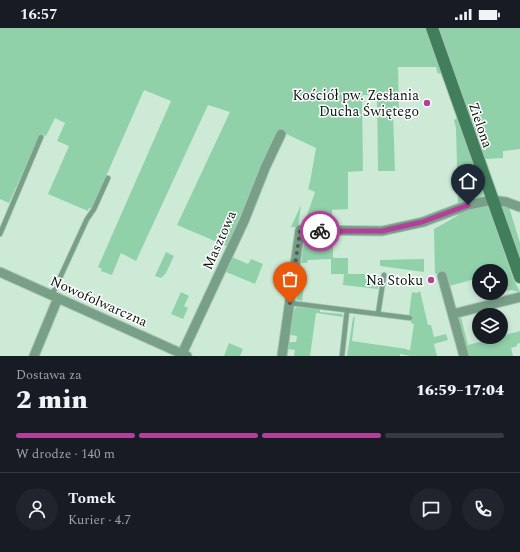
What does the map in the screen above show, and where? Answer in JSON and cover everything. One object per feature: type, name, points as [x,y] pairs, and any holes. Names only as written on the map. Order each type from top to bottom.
[{"type":"street","name":"Zielona","points":[[432,28],[520,277]]},
{"type":"street","name":"Masztowa","points":[[183,355],[244,221],[265,168],[281,134]]},
{"type":"street","points":[[282,356],[300,230],[382,231],[422,222],[468,205],[492,200],[506,202],[520,207]]},
{"type":"street","name":"Nowofolwarczna","points":[[0,272],[183,355]]},
{"type":"street","points":[[442,276],[464,356]]},
{"type":"street","points":[[34,356],[55,297]]},
{"type":"street","points":[[453,314],[520,297]]},
{"type":"lane","points":[[0,234],[41,137]]},
{"type":"lane","points":[[55,297],[87,219],[94,209],[108,178]]},
{"type":"lane","points":[[378,314],[384,275]]},
{"type":"lane","points":[[290,303],[410,318]]},
{"type":"lane","points":[[342,356],[348,310]]},
{"type":"green space","points":[[0,28],[427,28],[443,72],[438,74],[436,67],[398,67],[399,112],[393,113],[395,171],[378,171],[377,95],[362,95],[363,171],[348,172],[348,209],[332,210],[332,229],[303,227],[315,192],[308,189],[316,148],[280,131],[229,247],[177,225],[230,112],[208,105],[136,261],[121,253],[112,275],[101,271],[102,269],[98,267],[171,101],[144,90],[92,208],[89,208],[88,211],[48,194],[69,146],[57,141],[65,123],[55,118],[46,136],[40,134],[9,203],[0,199]]},
{"type":"green space","points":[[436,28],[520,28],[520,149],[503,151],[503,158],[485,159],[495,190]]},
{"type":"green space","points":[[458,118],[484,192],[480,197],[458,205],[456,128],[454,120]]},
{"type":"green space","points":[[301,205],[298,227],[291,227]]},
{"type":"green space","points":[[480,205],[488,206],[513,278],[520,292],[508,291],[508,264],[472,264],[472,280],[449,286],[444,272],[435,274],[434,229],[457,216],[460,212]]},
{"type":"green space","points":[[502,205],[509,207],[520,243],[520,265],[500,207]]},
{"type":"green space","points":[[312,234],[333,235],[333,258],[348,258],[348,274],[365,274],[365,279],[380,279],[378,289],[343,285],[344,274],[331,274],[331,259],[308,260],[307,263],[301,263],[305,236]]},
{"type":"green space","points":[[166,252],[174,256],[166,273],[161,278],[155,276]]},
{"type":"green space","points":[[232,257],[248,264],[251,259],[263,264],[255,284],[226,272]]},
{"type":"green space","points":[[424,259],[424,272],[380,266],[380,260]]},
{"type":"green space","points":[[299,271],[306,272],[302,301],[297,300],[296,295]]},
{"type":"green space","points":[[420,291],[428,325],[431,325],[434,337],[446,334],[448,340],[434,344],[437,356],[410,356],[400,354],[400,356],[347,356],[353,318],[355,316],[352,341],[410,350],[414,324],[411,323],[412,315],[409,315],[412,292],[417,293]]},
{"type":"green space","points":[[181,292],[189,296],[184,306],[188,308],[183,319],[171,314]]},
{"type":"green space","points":[[296,307],[320,309],[320,312],[342,314],[343,317],[316,313],[310,356],[294,356],[295,350],[288,349],[289,342],[296,342],[297,336],[290,335],[294,310]]},
{"type":"green space","points":[[461,317],[468,345],[508,344],[508,334],[520,331],[520,343],[511,348],[513,356],[468,356],[459,320]]},
{"type":"green space","points":[[229,343],[243,349],[240,356],[224,356]]},
{"type":"way so far","points":[[290,303],[300,230],[320,231]]},
{"type":"place","name":"Kościół pw. Zesłania Ducha Świętego","points":[[427,103]]},
{"type":"place","name":"Na Stoku","points":[[431,280]]},
{"type":"route","points":[[320,231],[382,231],[422,222],[458,207],[468,205]]}]
